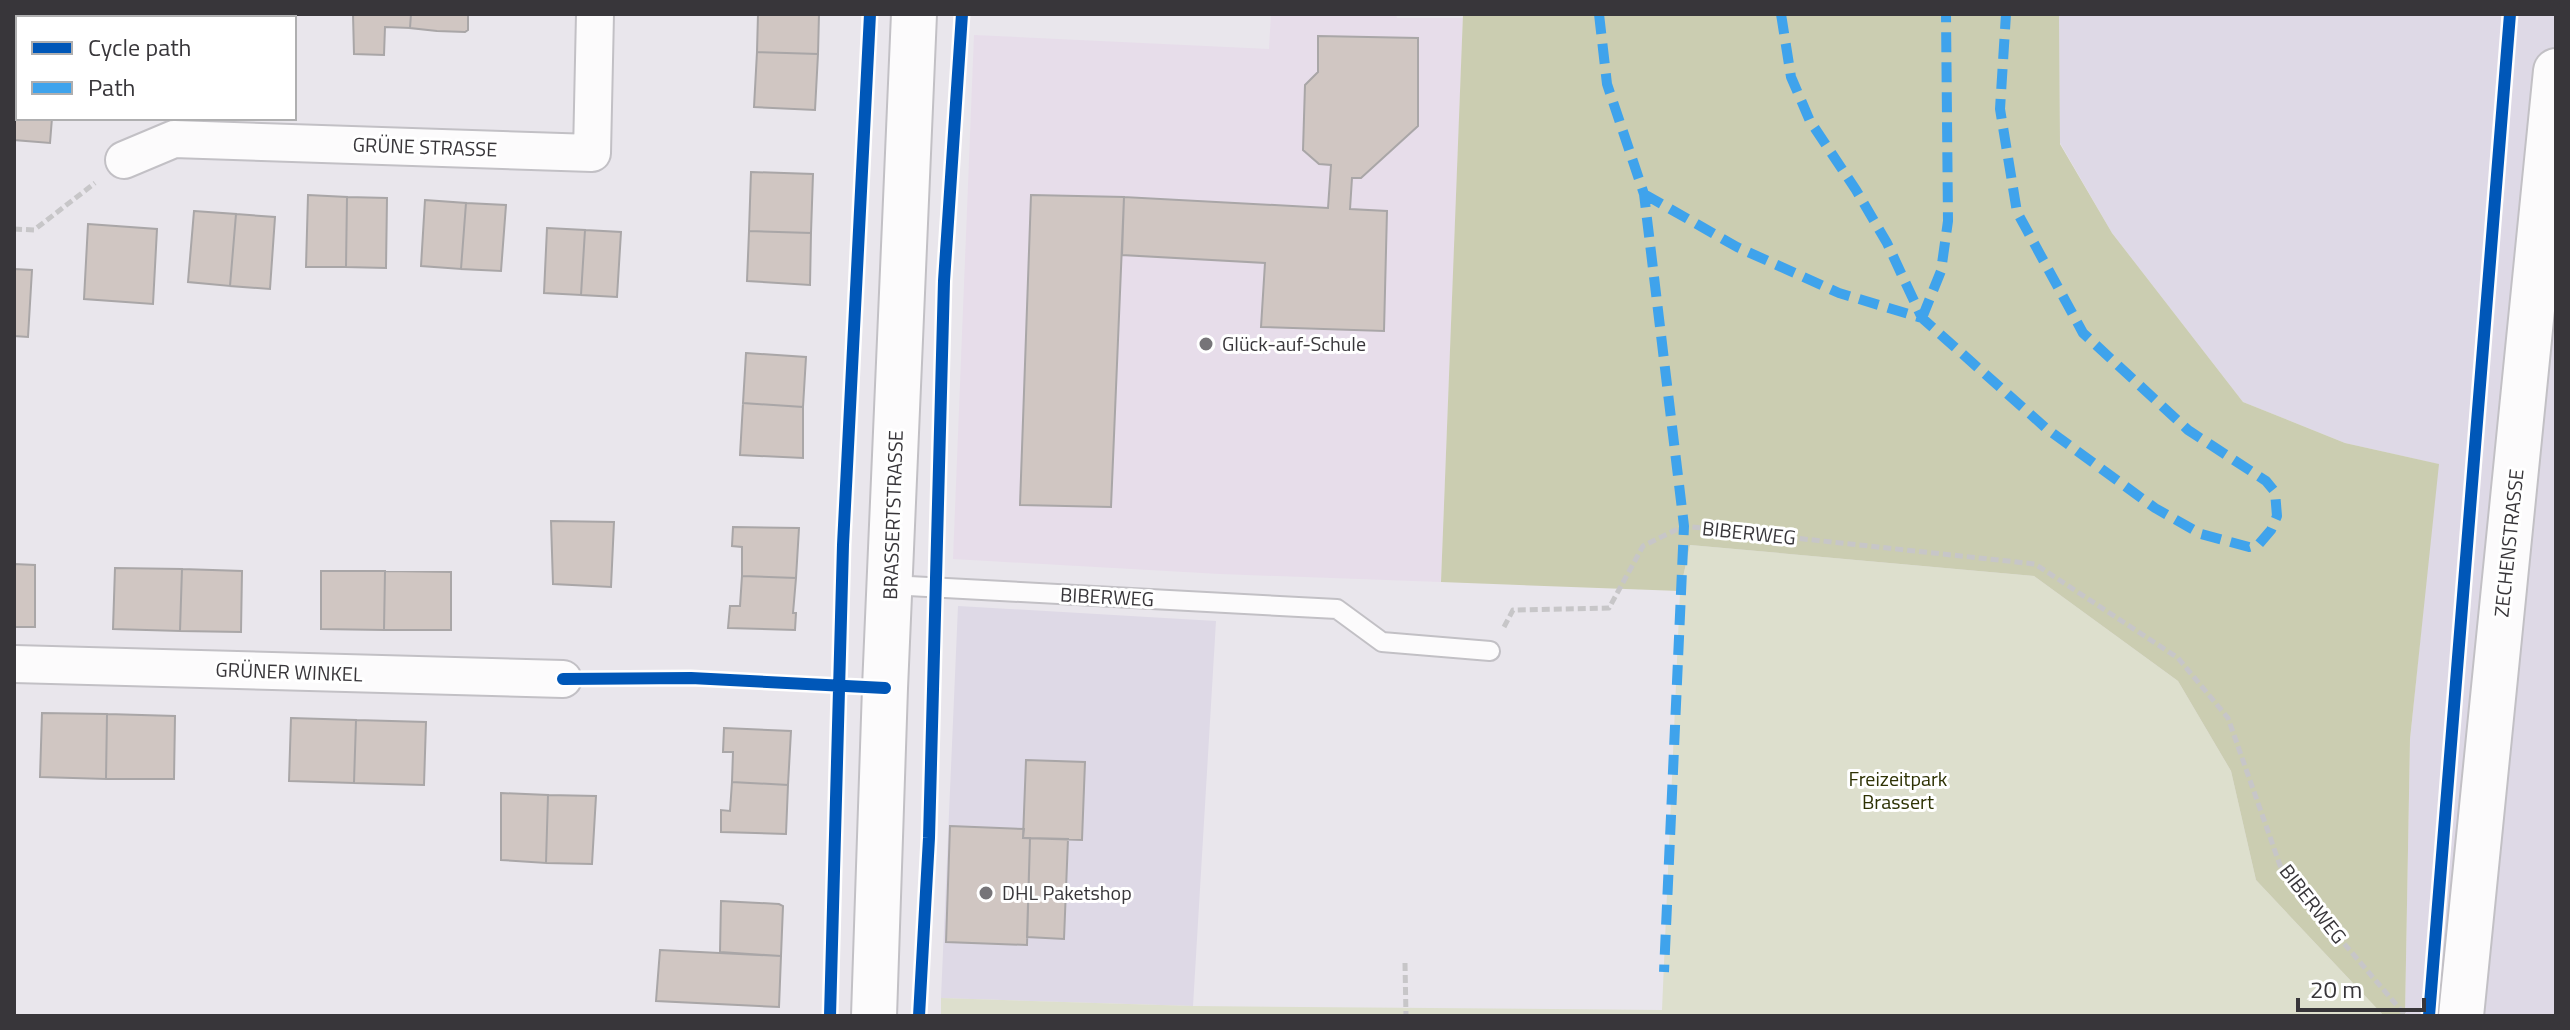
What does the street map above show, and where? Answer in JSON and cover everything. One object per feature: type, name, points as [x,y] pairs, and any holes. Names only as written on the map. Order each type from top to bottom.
[{"type":"main road","name":"BRASSERTSTRASSE","points":[[874,1016],[914,14]]},
{"type":"main road","name":"ZECHENSTRASSE","points":[[2461,1016],[2556,71]]},
{"type":"street","name":"GRÜNE STRASSE","points":[[124,160],[174,139],[592,153],[595,14]]},
{"type":"street","name":"GRÜNER WINKEL","points":[[14,664],[563,679]]},
{"type":"lane","name":"BIBERWEG","points":[[890,585],[1337,609],[1382,642],[1490,651]]},
{"type":"path","points":[[14,229],[34,230],[124,160]]},
{"type":"path","points":[[1405,963],[1406,1016]]},
{"type":"shaded area","name":"Glück-auf-Schule","points":[[1271,14],[1396,14],[1397,18],[1463,18],[1441,582],[1220,574],[953,559],[974,35],[1269,49]]},
{"type":"shaded area","points":[[2059,14],[2556,14],[2556,1016],[2405,1016],[2410,739],[2438,464],[2345,443],[2243,402],[2112,233],[2060,143]]},
{"type":"shaded area","points":[[958,606],[1216,621],[1193,1006],[941,998]]},
{"type":"green space","points":[[1463,14],[2059,14],[2060,144],[2112,233],[2243,402],[2345,443],[2439,464],[2410,739],[2405,1016],[2384,1016],[2256,880],[2231,771],[2178,681],[2034,576],[1690,545],[1680,591],[1441,582]]},
{"type":"green space","name":"Freizeitpark Brassert","points":[[1690,545],[2034,576],[2178,681],[2231,771],[2256,880],[2384,1016],[941,1016],[941,998],[1193,1006],[1662,1010],[1680,591]]},
{"type":"building","points":[[163,14],[222,14],[222,16]]},
{"type":"building","points":[[222,14],[280,14],[280,16]]},
{"type":"building","points":[[353,14],[411,14],[410,28],[385,27],[384,55],[354,54]]},
{"type":"building","points":[[411,14],[468,14],[468,30],[410,28]]},
{"type":"building","points":[[758,14],[819,14],[818,54],[757,52]]},
{"type":"building","points":[[1318,36],[1418,38],[1418,126],[1361,178],[1352,178],[1350,209],[1387,211],[1384,331],[1261,327],[1265,263],[1122,255],[1124,197],[1328,208],[1331,165],[1319,164],[1303,150],[1305,85],[1318,72]]},
{"type":"building","points":[[757,52],[818,54],[815,110],[754,107]]},
{"type":"building","points":[[14,61],[16,120],[52,120],[50,143],[14,140]]},
{"type":"building","points":[[751,172],[813,174],[811,233],[749,231]]},
{"type":"building","points":[[308,195],[347,197],[346,267],[306,267]]},
{"type":"building","points":[[1031,195],[1124,197],[1111,507],[1020,505]]},
{"type":"building","points":[[347,197],[387,198],[386,268],[346,267]]},
{"type":"building","points":[[425,200],[466,203],[461,269],[421,266]]},
{"type":"building","points":[[466,203],[506,205],[501,271],[461,269]]},
{"type":"building","points":[[194,211],[236,214],[230,286],[188,282]]},
{"type":"building","points":[[236,214],[275,217],[270,289],[230,286]]},
{"type":"building","points":[[88,224],[157,229],[153,304],[84,299]]},
{"type":"building","points":[[547,228],[585,230],[581,295],[544,293]]},
{"type":"building","points":[[585,230],[621,232],[617,297],[581,295]]},
{"type":"building","points":[[749,231],[811,233],[810,285],[747,281]]},
{"type":"building","points":[[14,269],[32,270],[28,337],[14,336]]},
{"type":"building","points":[[746,353],[806,357],[803,407],[743,403]]},
{"type":"building","points":[[743,403],[803,407],[803,458],[740,455]]},
{"type":"building","points":[[551,521],[614,522],[611,587],[553,584]]},
{"type":"building","points":[[733,527],[799,528],[796,578],[742,576],[742,547],[732,546]]},
{"type":"building","points":[[14,564],[35,565],[35,627],[14,627]]},
{"type":"building","points":[[115,568],[182,569],[180,631],[113,629]]},
{"type":"building","points":[[182,569],[242,571],[241,632],[180,631]]},
{"type":"building","points":[[321,571],[385,571],[384,630],[321,629]]},
{"type":"building","points":[[385,571],[451,572],[451,630],[384,630]]},
{"type":"building","points":[[742,576],[796,578],[795,630],[728,628],[730,606],[740,606]]},
{"type":"building","points":[[42,713],[107,714],[106,779],[40,777]]},
{"type":"building","points":[[107,714],[175,716],[174,779],[106,779]]},
{"type":"building","points":[[291,718],[356,720],[354,783],[289,781]]},
{"type":"building","points":[[356,720],[426,722],[424,785],[354,783]]},
{"type":"building","points":[[724,728],[791,731],[788,785],[732,782],[733,752],[723,752]]},
{"type":"building","points":[[1026,760],[1085,762],[1082,840],[1023,838]]},
{"type":"building","points":[[732,782],[788,785],[786,834],[721,832],[721,810],[730,811]]},
{"type":"building","points":[[501,793],[548,795],[546,863],[501,860]]},
{"type":"building","points":[[548,795],[596,796],[592,864],[546,863]]},
{"type":"building","points":[[950,826],[1024,829],[1023,838],[1030,838],[1027,945],[946,942]]},
{"type":"building","points":[[1030,838],[1068,839],[1064,939],[1027,937]]},
{"type":"building","points":[[721,901],[783,906],[781,956],[720,952]]},
{"type":"building","points":[[660,950],[781,956],[779,1007],[656,1001]]},
{"type":"marked path","points":[[1599,14],[1607,84],[1644,194],[1684,526],[1664,972]]},
{"type":"marked path","points":[[1781,14],[1791,77],[1810,121],[1887,243],[1922,318]]},
{"type":"marked path","points":[[1922,318],[1941,271],[1948,221],[1946,14]]},
{"type":"marked path","points":[[1644,194],[1737,247],[1839,293],[1922,318],[2047,429],[2155,508],[2201,534],[2249,547],[2259,544],[2271,530],[2277,516],[2275,492],[2266,481],[2188,430],[2083,333],[2017,212],[2000,109],[2006,14]]},
{"type":"cycle path","points":[[830,1016],[843,545],[870,14]]},
{"type":"cycle path","points":[[919,1016],[929,838],[944,281],[962,14]]},
{"type":"cycle path","points":[[2429,1016],[2510,14]]},
{"type":"cycle path","points":[[563,679],[691,678],[885,688]]},
{"type":"place","name":"Glück-auf-Schule","points":[[1206,344]]},
{"type":"place","name":"DHL Paketshop","points":[[986,893]]}]
